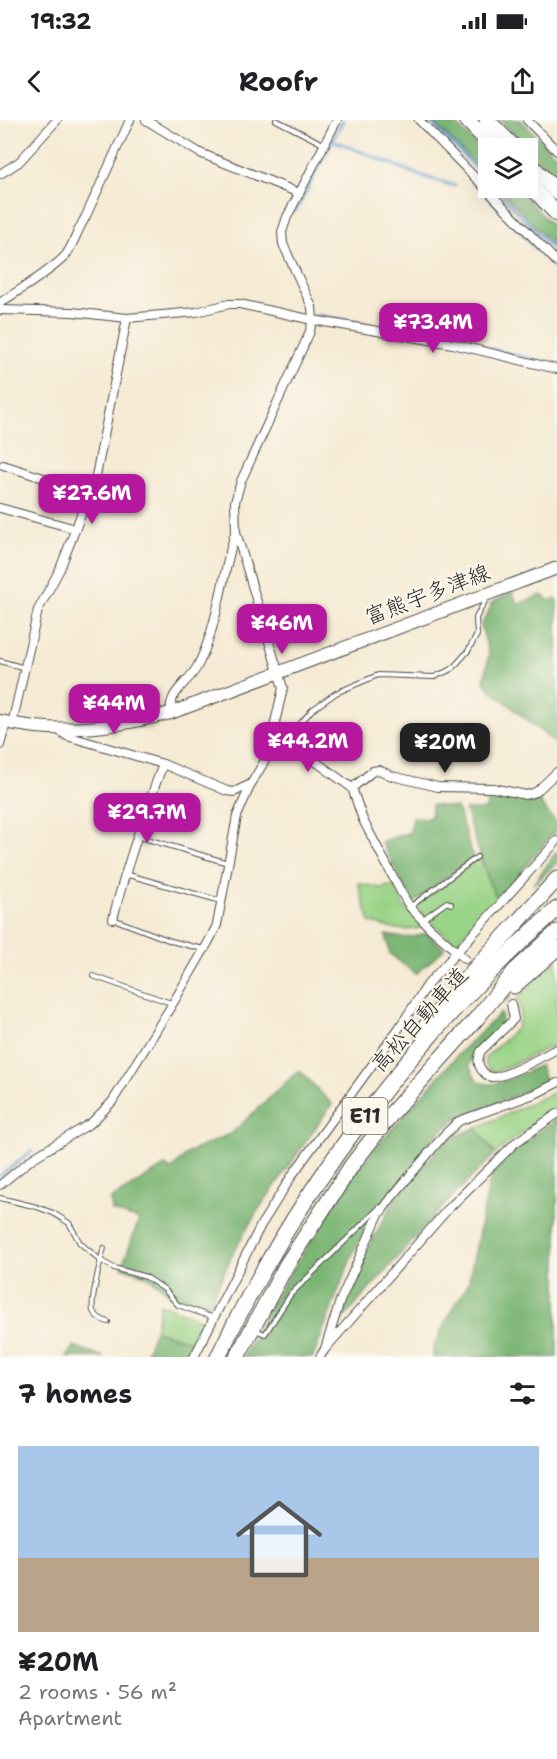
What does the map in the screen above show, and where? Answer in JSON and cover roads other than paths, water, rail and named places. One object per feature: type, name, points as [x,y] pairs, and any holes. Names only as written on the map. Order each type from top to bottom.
[{"type":"highway","points":[[467,120],[484,138]]},
{"type":"highway","points":[[487,120],[504,138]]},
{"type":"highway","points":[[538,172],[557,192]]},
{"type":"highway","points":[[538,194],[557,214]]},
{"type":"highway","points":[[312,1190],[351,1124],[394,1065],[471,973],[557,879]]},
{"type":"highway","name":"高松自動車道","points":[[218,1357],[272,1256],[312,1190],[395,1078],[472,990],[557,909]]},
{"type":"highway","name":"高松自動車道","points":[[237,1357],[287,1264],[352,1165],[392,1113],[477,1018],[515,971],[557,932]]},
{"type":"highway","points":[[477,1018],[557,948]]},
{"type":"main road","name":"富熊宇多津線","points":[[6,723],[56,728],[105,728],[171,713],[557,568]]},
{"type":"street","points":[[0,174],[19,162],[57,120]]},
{"type":"street","points":[[0,303],[65,256],[130,120]]},
{"type":"street","points":[[146,120],[200,153],[300,194]]},
{"type":"street","points":[[171,713],[170,706],[173,697],[194,672],[208,639],[236,532],[236,502],[242,481],[309,334],[313,320],[308,295],[283,244],[282,232],[287,217],[337,120]]},
{"type":"street","points":[[419,120],[557,262]]},
{"type":"street","points":[[527,120],[557,151]]},
{"type":"street","points":[[0,310],[72,312],[127,318],[196,312],[229,304],[240,304],[313,320],[453,344],[557,369]]},
{"type":"street","points":[[0,744],[26,668],[38,610],[60,569],[90,493],[105,436],[127,318]]},
{"type":"street","points":[[3,465],[90,493]]},
{"type":"street","points":[[0,508],[76,529]]},
{"type":"street","points":[[0,1185],[33,1158],[78,1132],[103,1113],[126,1082],[217,925],[237,816],[251,784],[267,757],[283,688],[236,532]]},
{"type":"street","points":[[56,728],[68,736],[164,764],[227,791],[234,792],[251,784]]},
{"type":"street","points":[[273,735],[286,740],[352,788],[363,820],[410,907],[465,960]]},
{"type":"street","points":[[113,919],[136,836],[164,764]]},
{"type":"street","points":[[352,788],[373,771],[379,770],[392,776],[438,787],[493,788],[526,795],[536,792],[557,772]]},
{"type":"street","points":[[194,1357],[261,1225],[293,1174],[399,1028],[428,984],[557,842]]},
{"type":"street","points":[[511,1004],[514,1019],[481,1051],[478,1058],[478,1065],[487,1076],[500,1077],[557,1049]]},
{"type":"street","points":[[323,1353],[351,1273],[378,1216],[444,1135],[459,1120],[537,1093],[557,1083]]},
{"type":"street","points":[[323,1353],[455,1202],[515,1143],[557,1114]]},
{"type":"lane","points":[[276,120],[325,144]]},
{"type":"lane","points":[[267,757],[286,740],[312,710],[326,699],[370,677],[378,675],[434,677],[452,669],[468,651],[477,635],[476,618],[489,593]]},
{"type":"lane","points":[[0,661],[26,668]]},
{"type":"lane","points":[[136,836],[229,863]]},
{"type":"lane","points":[[410,907],[477,857]]},
{"type":"lane","points":[[124,873],[222,901]]},
{"type":"lane","points":[[422,920],[447,902],[451,903]]},
{"type":"lane","points":[[113,919],[171,941],[205,949]]},
{"type":"lane","points":[[93,976],[173,1004]]},
{"type":"lane","points":[[260,1332],[265,1334],[291,1294],[318,1265],[392,1197]]},
{"type":"lane","points":[[0,1198],[37,1207],[61,1218],[69,1223],[83,1247],[100,1260],[114,1268],[146,1277],[164,1289],[175,1303],[227,1315]]},
{"type":"lane","points":[[104,1248],[92,1307],[97,1316],[108,1322]]},
{"type":"waterway","points":[[296,211],[343,120]]},
{"type":"waterway","points":[[429,120],[478,171]]},
{"type":"waterway","points":[[332,140],[419,175],[455,186]]},
{"type":"waterway","points":[[504,198],[557,253]]},
{"type":"waterway","points":[[493,202],[557,271]]},
{"type":"waterway","points":[[316,315],[438,337]]},
{"type":"waterway","points":[[462,342],[557,365]]},
{"type":"waterway","points":[[528,587],[557,576]]},
{"type":"waterway","points":[[0,1176],[32,1151]]},
{"type":"tunnel","points":[[483,977],[511,1004]]}]
